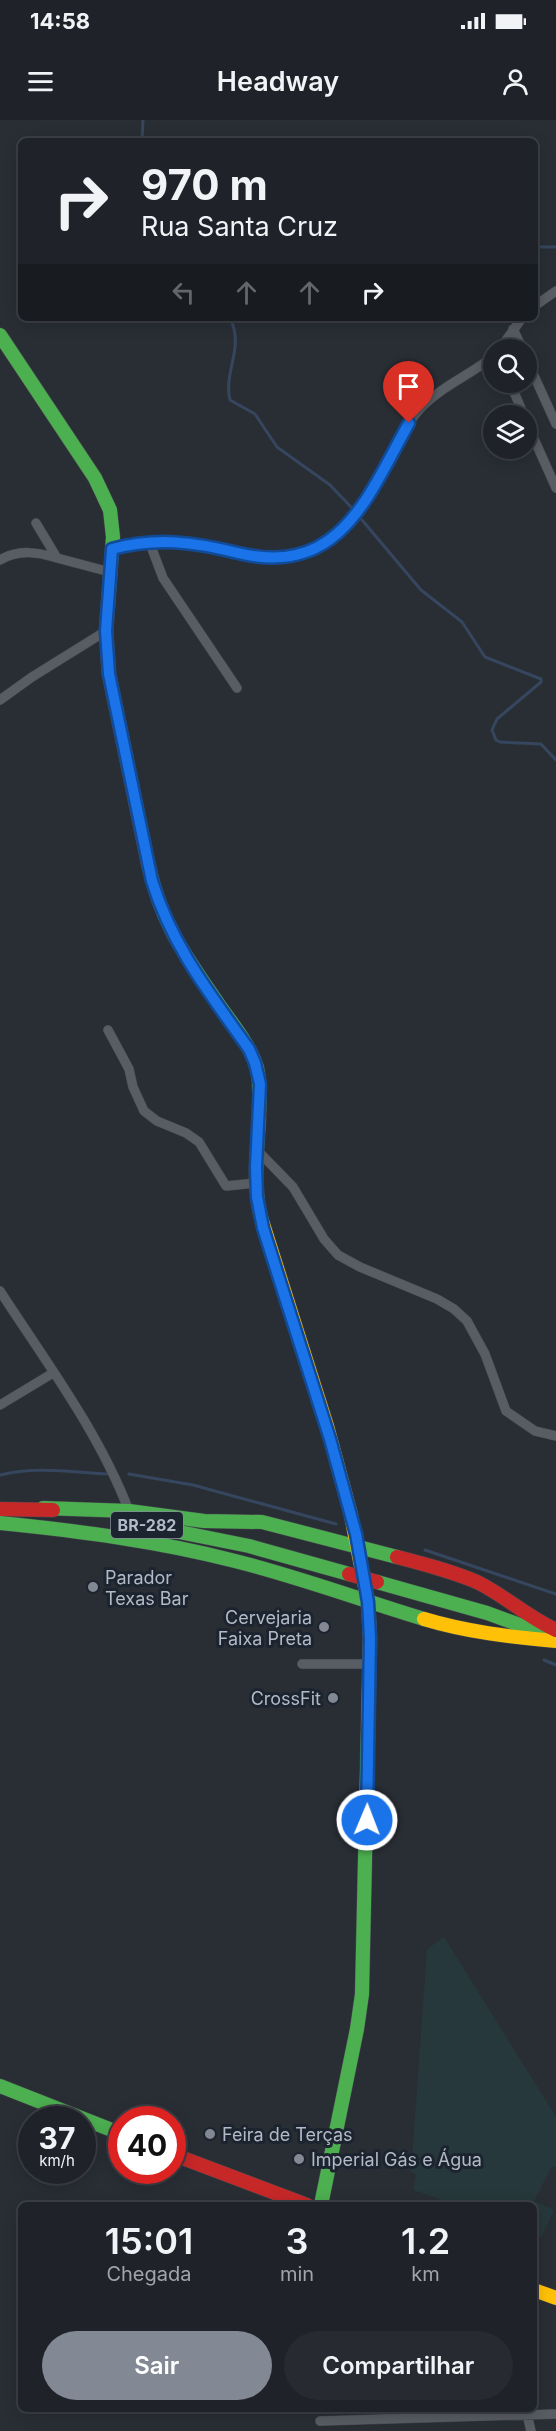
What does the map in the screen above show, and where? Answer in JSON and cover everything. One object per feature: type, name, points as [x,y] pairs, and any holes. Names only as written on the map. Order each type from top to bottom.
[{"type":"main road","points":[[0,335],[101,489],[113,521],[106,631],[109,674],[152,881],[162,914],[176,943],[255,1063],[260,1090],[256,1183],[263,1228],[327,1426],[358,1547],[368,1602],[363,1994],[322,2202]]},
{"type":"main road","points":[[43,1508],[129,1511],[204,1521],[262,1522],[332,1538],[429,1565],[478,1583],[534,1620],[556,1630]]},
{"type":"main road","name":"BR-282","points":[[0,1509],[43,1508],[203,1536],[271,1551],[487,1613],[556,1640]]},
{"type":"main road","points":[[0,1523],[88,1532],[153,1543],[236,1561],[467,1631],[556,1640]]},
{"type":"main road","points":[[0,2086],[108,2128]]},
{"type":"main road","points":[[186,2159],[299,2202]]},
{"type":"main road","points":[[537,2291],[556,2298]]},
{"type":"street","points":[[538,304],[556,291]]},
{"type":"street","points":[[506,339],[520,321]]},
{"type":"street","points":[[513,329],[517,339]]},
{"type":"street","points":[[112,549],[148,541],[184,541],[254,556],[279,558],[300,555],[321,546],[335,536],[371,493],[409,423],[421,408],[483,364]]},
{"type":"street","points":[[537,382],[556,424]]},
{"type":"street","points":[[537,446],[556,488]]},
{"type":"street","points":[[36,523],[57,558]]},
{"type":"street","points":[[148,541],[163,578],[237,688]]},
{"type":"street","points":[[0,560],[27,552],[110,572]]},
{"type":"street","points":[[0,700],[32,677],[106,631]]},
{"type":"street","points":[[108,1030],[129,1069],[133,1087],[144,1111],[157,1121],[186,1133],[199,1143],[226,1186],[256,1183]]},
{"type":"street","points":[[256,1149],[293,1187],[324,1239],[338,1255],[360,1267],[437,1299],[454,1309],[467,1321],[485,1354],[506,1411],[535,1431],[556,1436]]},
{"type":"street","points":[[0,1291],[110,1464],[129,1511]]},
{"type":"street","points":[[0,1406],[53,1373]]},
{"type":"street","points":[[302,1664],[369,1664]]},
{"type":"street","points":[[526,2412],[531,2431]]},
{"type":"street","points":[[320,2421],[526,2412],[556,2414]]},
{"type":"shaded area","points":[[444,1937],[556,2117],[556,2167],[552,2166],[534,2201],[536,2202],[447,2202],[413,2190],[416,2174],[411,2172],[427,1949]]},
{"type":"shaded area","points":[[537,2202],[554,2210],[541,2238],[537,2236]]},
{"type":"waterway","points":[[142,138],[143,120]]},
{"type":"waterway","points":[[538,247],[556,247]]},
{"type":"waterway","points":[[231,321],[234,329],[235,350],[229,380],[230,400],[255,414],[277,447],[330,485],[353,509]]},
{"type":"waterway","points":[[362,520],[421,590],[462,622],[485,657],[541,679],[541,682],[497,719],[492,730],[496,740],[500,742],[541,744],[556,760]]},
{"type":"waterway","points":[[0,1475],[40,1470],[107,1474]]},
{"type":"waterway","points":[[129,1474],[193,1485],[336,1524]]},
{"type":"waterway","points":[[425,1550],[556,1594]]},
{"type":"waterway","points":[[544,1660],[556,1665]]},
{"type":"traffic: fast","points":[[0,335],[95,478],[110,510],[113,537],[108,605]]},
{"type":"traffic: fast","points":[[148,863],[153,885],[167,922],[195,970],[246,1043],[257,1068],[260,1094],[256,1185],[263,1224]]},
{"type":"traffic: fast","points":[[43,1508],[129,1511],[204,1521],[262,1522],[397,1557]]},
{"type":"traffic: fast","points":[[0,1523],[118,1538],[206,1554],[283,1574],[424,1619]]},
{"type":"traffic: fast","points":[[144,1525],[249,1546],[349,1574]]},
{"type":"traffic: fast","points":[[377,1582],[487,1613],[539,1632]]},
{"type":"traffic: fast","points":[[322,2202],[362,1994],[368,1726]]},
{"type":"traffic: fast","points":[[0,2086],[108,2128]]},
{"type":"traffic: slow","points":[[263,1224],[327,1426],[351,1515],[368,1602],[370,1638],[368,1726]]},
{"type":"traffic: slow","points":[[424,1619],[489,1633],[556,1641]]},
{"type":"traffic: slow","points":[[537,2291],[556,2298]]},
{"type":"traffic: jam","points":[[108,605],[106,631],[109,674],[148,863]]},
{"type":"traffic: jam","points":[[0,1509],[53,1510]]},
{"type":"traffic: jam","points":[[397,1557],[477,1582],[556,1630]]},
{"type":"traffic: jam","points":[[349,1574],[377,1582]]},
{"type":"traffic: jam","points":[[186,2159],[299,2202]]},
{"type":"place","name":"Parador Texas Bar","points":[[93,1587]]},
{"type":"place","name":"Cervejaria Faixa Preta","points":[[324,1627]]},
{"type":"place","name":"CrossFit","points":[[333,1698]]},
{"type":"place","name":"Feira de Terças","points":[[210,2134]]},
{"type":"place","name":"Imperial Gás e Água","points":[[299,2159]]},
{"type":"route","points":[[367,1820],[370,1638],[368,1602],[356,1534],[330,1439],[259,1212],[256,1167],[259,1077],[249,1049],[195,973],[176,943],[162,914],[152,881],[109,674],[106,631],[112,549],[148,541],[168,540],[205,544],[240,554],[267,558],[291,557],[309,553],[335,536],[354,516],[371,493],[409,423]]}]
